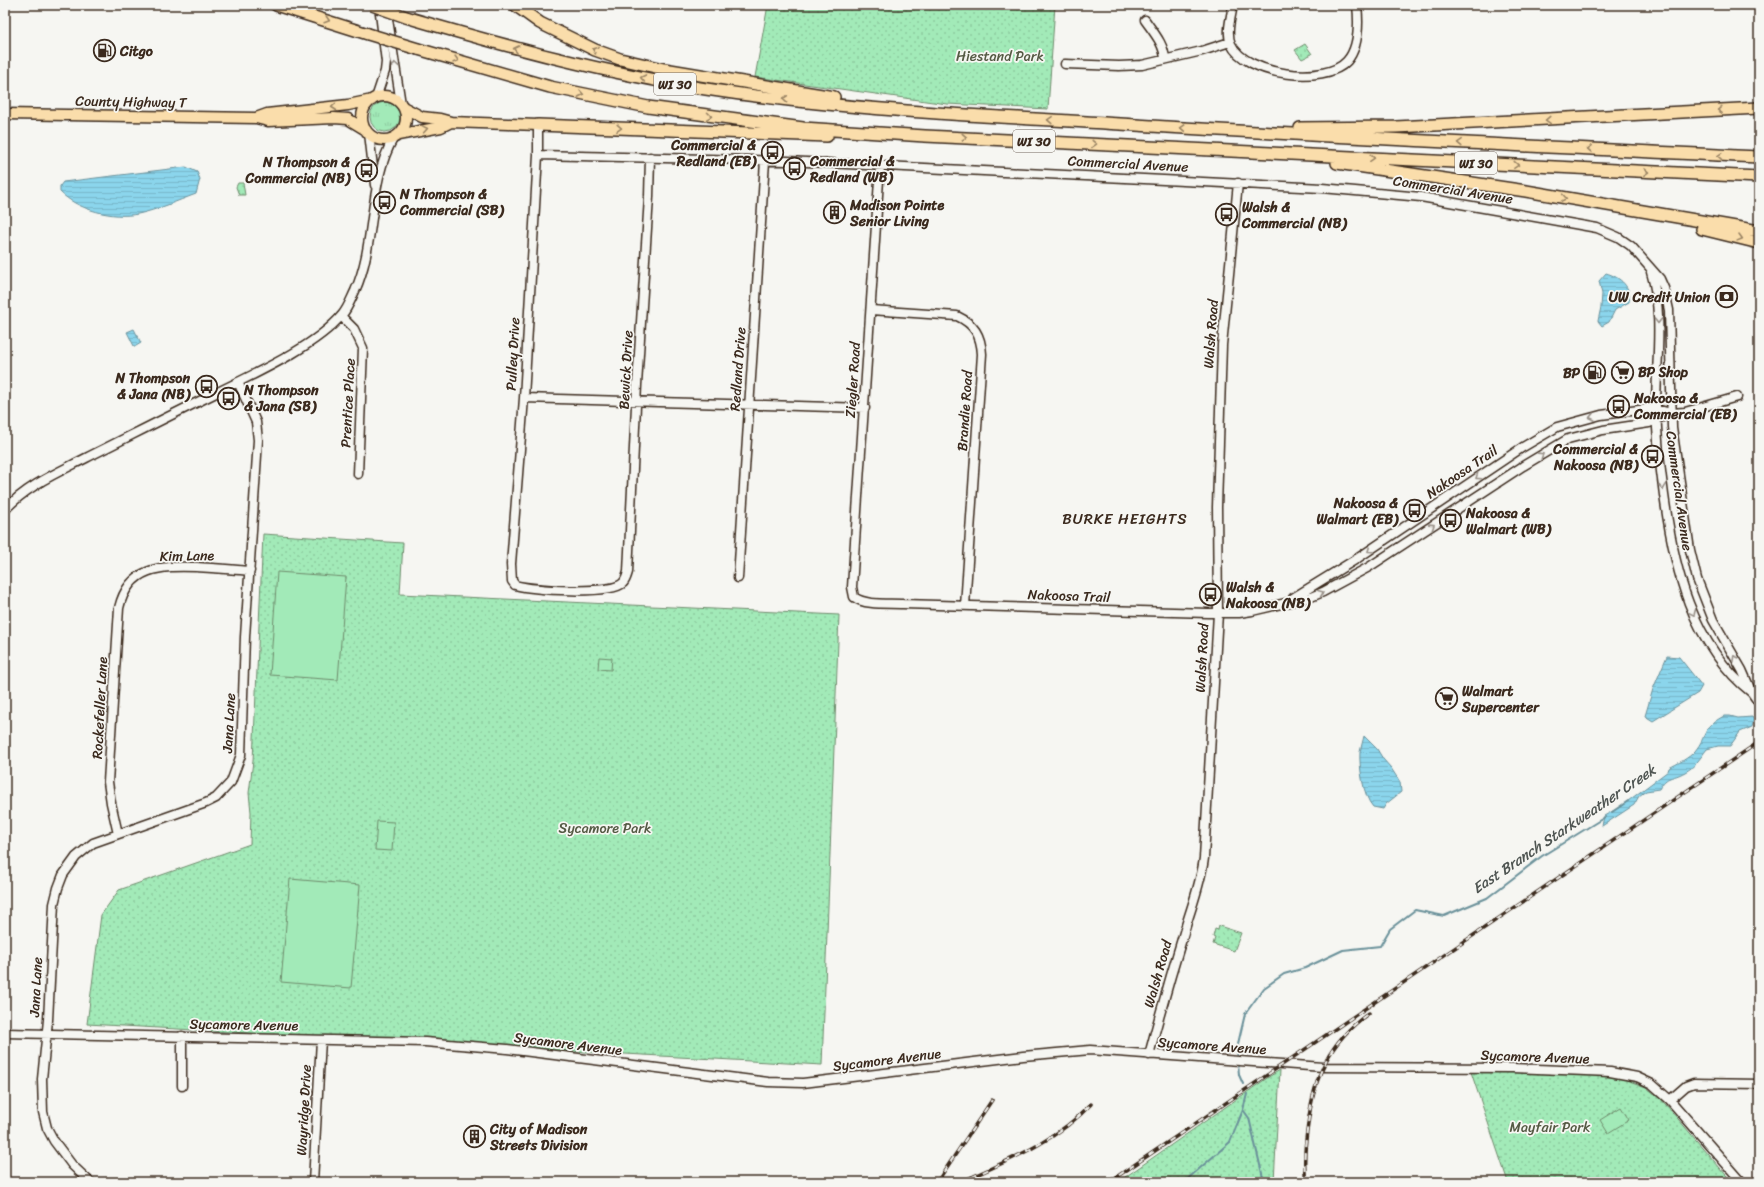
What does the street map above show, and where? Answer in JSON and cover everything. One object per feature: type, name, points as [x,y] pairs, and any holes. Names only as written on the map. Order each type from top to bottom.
[{"type":"highway","name":"WI 30","points":[[276,5],[418,50],[550,87],[648,107],[803,128],[925,136],[1759,177]]},
{"type":"highway","name":"WI 30","points":[[372,5],[406,17],[492,42],[586,66],[644,78],[763,97],[950,114],[1221,130],[1759,157]]},
{"type":"highway","points":[[515,5],[540,23],[595,50],[620,59],[664,69],[783,90],[950,114]]},
{"type":"highway","points":[[1221,130],[1268,127],[1334,128],[1418,126],[1759,108]]},
{"type":"highway","points":[[538,125],[813,136],[925,136]]},
{"type":"highway","points":[[1194,149],[1367,166],[1526,191],[1648,214],[1759,232]]},
{"type":"highway","points":[[1648,214],[1759,244]]},
{"type":"main road","points":[[451,122],[441,127],[387,139],[379,139],[368,132],[363,123],[362,116],[365,108],[374,99],[389,97],[422,117],[451,122],[538,125]]},
{"type":"main road","name":"County Highway T","points":[[256,118],[267,114],[348,105],[374,99]]},
{"type":"main road","points":[[396,136],[406,122],[402,106]]},
{"type":"main road","name":"County Highway T","points":[[5,114],[256,118],[268,121],[334,118],[348,119],[368,132]]},
{"type":"street","points":[[374,99],[384,78],[386,62],[379,5]]},
{"type":"street","points":[[385,5],[402,106]]},
{"type":"street","points":[[1233,5],[1229,34],[1230,42],[1240,56],[1274,73],[1316,75],[1332,71],[1346,62],[1351,55],[1357,30],[1357,5]]},
{"type":"street","points":[[1145,20],[1162,44],[1165,59]]},
{"type":"street","points":[[1065,64],[1132,66],[1148,64],[1202,51],[1230,42]]},
{"type":"street","name":"Pulley Drive","points":[[538,125],[538,155],[524,398],[511,576],[513,583],[521,586],[582,590],[606,589],[623,582]]},
{"type":"street","points":[[368,132],[375,192]]},
{"type":"street","points":[[5,510],[46,479],[282,359],[326,331],[341,316],[348,306],[356,288],[368,252],[375,192],[384,156],[396,136]]},
{"type":"street","name":"Commercial Avenue","points":[[538,155],[650,157],[880,165],[1238,183],[1391,193],[1421,196],[1597,228],[1627,242],[1640,254],[1663,284],[1668,302],[1672,431],[1687,535],[1697,579],[1713,620],[1742,670],[1752,693]]},
{"type":"street","name":"Bewick Drive","points":[[623,582],[628,572],[650,197],[650,157]]},
{"type":"street","name":"Redland Drive","points":[[738,578],[765,161]]},
{"type":"street","name":"Ziegler Road","points":[[854,596],[852,587],[880,165]]},
{"type":"street","name":"Walsh Road","points":[[1149,1055],[1166,991],[1202,878],[1218,613],[1218,507],[1222,345],[1238,183]]},
{"type":"street","name":"Commercial Avenue","points":[[1650,269],[1657,301],[1656,409],[1659,458],[1668,525],[1675,558],[1685,596],[1700,629],[1722,663],[1752,693],[1759,703]]},
{"type":"street","name":"Brandie Road","points":[[871,310],[957,316],[970,323],[981,340],[982,354],[965,606]]},
{"type":"street","name":"Prentice Place","points":[[341,316],[354,329],[363,348],[358,474]]},
{"type":"street","name":"Jana Lane","points":[[90,1182],[64,1156],[49,1134],[44,1120],[42,1079],[54,904],[60,882],[66,870],[83,851],[93,843],[206,803],[216,798],[231,782],[239,763],[242,748],[245,637],[250,571],[257,427],[250,406],[238,382]]},
{"type":"street","name":"Nakoosa Trail","points":[[854,596],[858,600],[867,602],[965,606],[1218,613],[1252,611],[1311,597],[1323,592],[1356,574],[1523,466],[1568,439],[1603,430],[1638,426],[1672,413],[1691,411],[1737,397]]},
{"type":"street","points":[[524,398],[864,408]]},
{"type":"street","name":"Nakoosa Trail","points":[[1283,603],[1307,591],[1541,434],[1567,423],[1601,415],[1646,409],[1656,409],[1672,413]]},
{"type":"street","name":"Kim Lane","points":[[129,585],[148,570],[166,566],[250,571]]},
{"type":"street","name":"Rockefeller Lane","points":[[118,834],[110,803],[108,782],[119,608],[122,597],[129,585]]},
{"type":"street","name":"Sycamore Avenue","points":[[5,1033],[425,1042],[492,1048],[768,1082],[803,1083],[1023,1056],[1090,1050],[1323,1068],[1512,1068],[1610,1072],[1637,1077],[1652,1084],[1670,1100],[1742,1182]]},
{"type":"street","points":[[182,1036],[182,1086]]},
{"type":"street","name":"Wayridge Drive","points":[[313,1182],[321,1040]]},
{"type":"street","points":[[1670,1100],[1686,1086],[1694,1083],[1759,1084]]},
{"type":"green space","name":"Hiestand Park","points":[[768,5],[1055,5],[1048,109],[947,104],[755,77]]},
{"type":"green space","points":[[1305,44],[1312,54],[1302,59],[1295,50]]},
{"type":"green space","points":[[385,102],[396,106],[400,117],[396,128],[385,132],[374,128],[370,117],[374,106]]},
{"type":"green space","points":[[238,183],[243,183],[245,195],[239,195],[236,187]]},
{"type":"green space","name":"Sycamore Park","points":[[263,534],[403,543],[400,594],[839,615],[822,1065],[87,1024],[101,915],[119,890],[250,844],[251,812],[249,793],[253,761]]},
{"type":"green space","points":[[277,572],[346,577],[338,680],[270,675]]},
{"type":"green space","points":[[599,657],[612,658],[611,670],[598,669]]},
{"type":"green space","points":[[377,821],[394,822],[392,851],[375,850]]},
{"type":"green space","points":[[290,879],[360,885],[351,988],[281,982]]},
{"type":"green space","points":[[1219,926],[1241,933],[1234,951],[1213,944],[1215,929],[1218,930]]},
{"type":"green space","name":"Mayfair Park","points":[[1470,1069],[1603,1076],[1621,1078],[1646,1087],[1661,1099],[1732,1182],[1508,1182]]},
{"type":"green space","points":[[1280,1070],[1274,1182],[1118,1182],[1270,1076]]},
{"type":"green space","points":[[1621,1107],[1629,1120],[1608,1133],[1600,1120]]},
{"type":"water","points":[[186,167],[197,172],[200,179],[196,194],[160,208],[138,214],[118,215],[96,212],[76,204],[60,192],[60,186],[63,182]]},
{"type":"water","points":[[1606,273],[1616,277],[1624,283],[1629,292],[1629,302],[1615,310],[1609,322],[1602,326],[1598,321],[1602,294],[1599,281]]},
{"type":"water","points":[[134,329],[141,343],[136,346],[134,346],[127,332]]},
{"type":"water","points":[[1667,656],[1679,657],[1702,686],[1698,693],[1653,721],[1645,716],[1653,689]]},
{"type":"water","points":[[1724,716],[1738,718],[1752,717],[1754,720],[1752,727],[1740,732],[1730,746],[1718,746],[1707,749],[1692,768],[1667,779],[1659,789],[1646,791],[1639,796],[1634,805],[1602,826],[1604,816],[1620,807],[1668,771],[1669,768],[1683,761],[1692,754],[1699,745],[1708,728]]},
{"type":"water","points":[[1364,736],[1377,749],[1400,782],[1401,792],[1386,804],[1383,809],[1373,807],[1364,788],[1361,773],[1360,752]]},
{"type":"waterway","name":"East Branch Starkweather Creek","points":[[1612,812],[1628,801]]},
{"type":"waterway","name":"East Branch Starkweather Creek","points":[[1238,1058],[1237,1048],[1245,1014],[1264,988],[1284,974],[1305,968],[1343,950],[1380,946],[1390,929],[1415,910],[1444,916],[1487,898],[1542,856],[1605,817]]},
{"type":"waterway","name":"East Branch Starkweather Creek","points":[[1238,1063],[1239,1075],[1243,1084]]},
{"type":"waterway","points":[[1184,1182],[1230,1142],[1243,1110],[1247,1094]]},
{"type":"waterway","points":[[1244,1111],[1249,1118],[1264,1182]]},
{"type":"railway","points":[[1109,1182],[1759,742]]},
{"type":"railway","points":[[1306,1182],[1306,1139],[1314,1090],[1319,1075],[1326,1061],[1343,1036],[1369,1013]]},
{"type":"railway","points":[[937,1182],[992,1100]]},
{"type":"railway","points":[[961,1182],[1013,1158],[1047,1140],[1091,1104]]},
{"type":"place","name":"Citgo","points":[[105,51]]},
{"type":"place","name":"Commercial & Redland (EB)","points":[[772,153]]},
{"type":"place","name":"Commercial & Redland (WB)","points":[[794,169]]},
{"type":"place","name":"N Thompson & Commercial (NB)","points":[[366,170]]},
{"type":"place","name":"N Thompson & Commercial (SB)","points":[[385,202]]},
{"type":"place","name":"Madison Pointe Senior Living","points":[[835,213]]},
{"type":"place","name":"Walsh & Commercial (NB)","points":[[1227,215]]},
{"type":"place","name":"UW Credit Union","points":[[1726,297]]},
{"type":"place","name":"BP Shop","points":[[1623,372]]},
{"type":"place","name":"BP","points":[[1595,373]]},
{"type":"place","name":"N Thompson & Jana (NB)","points":[[206,386]]},
{"type":"place","name":"N Thompson & Jana (SB)","points":[[228,398]]},
{"type":"place","name":"Nakoosa & Commercial (EB)","points":[[1619,406]]},
{"type":"place","name":"Commercial & Nakoosa (NB)","points":[[1653,457]]},
{"type":"place","name":"Nakoosa & Walmart (EB)","points":[[1414,511]]},
{"type":"place","name":"Nakoosa & Walmart (WB)","points":[[1451,521]]},
{"type":"place","name":"Walsh & Nakoosa (NB)","points":[[1210,595]]},
{"type":"place","name":"Walmart Supercenter","points":[[1447,699]]},
{"type":"place","name":"City of Madison Streets Division","points":[[474,1137]]},
{"type":"district","name":"BURKE HEIGHTS","points":[[1125,519]]}]
